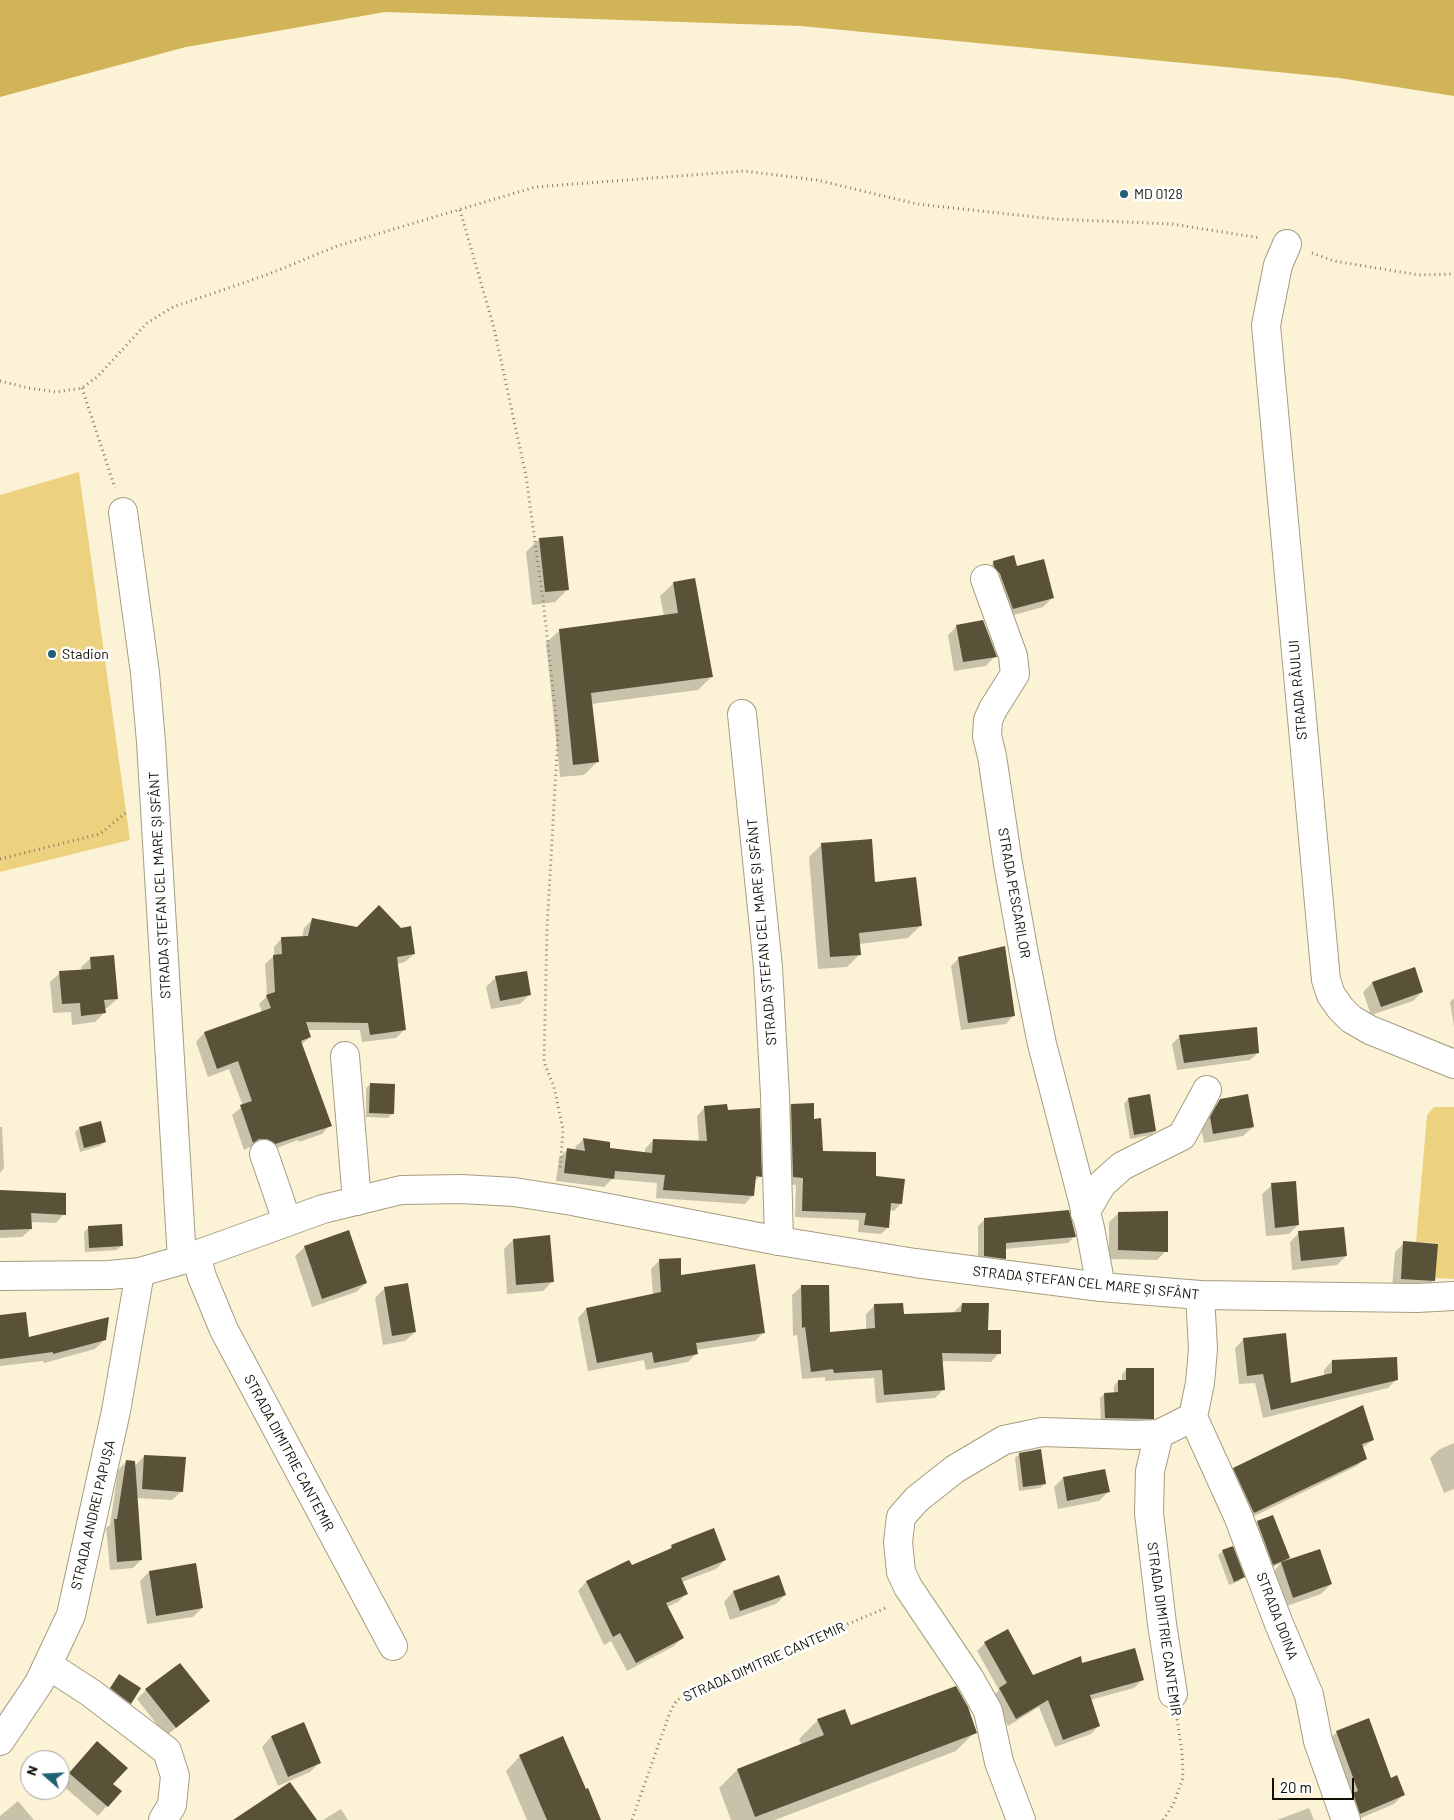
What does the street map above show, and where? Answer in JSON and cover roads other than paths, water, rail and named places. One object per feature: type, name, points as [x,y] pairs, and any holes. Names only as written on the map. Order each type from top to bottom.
[{"type":"street","name":"STRADA RÂULUI","points":[[1287,244],[1278,265],[1266,325],[1326,980],[1331,995],[1351,1019],[1370,1030],[1454,1064]]},
{"type":"street","name":"STRADA ȘTEFAN CEL MARE ȘI SFÂNT","points":[[123,512],[145,673],[189,1257]]},
{"type":"street","name":"STRADA PESCARILOR","points":[[985,579],[1013,656],[1015,674],[988,720],[987,736],[992,756],[1024,954],[1042,1044],[1085,1213],[1101,1287]]},
{"type":"street","name":"STRADA ȘTEFAN CEL MARE ȘI SFÂNT","points":[[742,714],[768,967],[775,1095],[779,1241]]},
{"type":"street","points":[[345,1056],[357,1201]]},
{"type":"street","points":[[1085,1213],[1102,1184],[1122,1166],[1182,1136],[1207,1090]]},
{"type":"street","points":[[264,1154],[287,1221]]},
{"type":"street","name":"STRADA ȘTEFAN CEL MARE ȘI SFÂNT","points":[[0,1276],[110,1275],[140,1272],[189,1257],[323,1209],[401,1190],[461,1189],[514,1192],[915,1264],[1101,1287],[1200,1295],[1417,1298],[1454,1296]]},
{"type":"street","name":"STRADA DIMITRIE CANTEMIR","points":[[189,1257],[202,1277],[224,1330],[393,1646]]},
{"type":"street","name":"STRADA ANDREI PAPUȘA","points":[[0,1742],[39,1683],[71,1615],[116,1411],[140,1272]]},
{"type":"street","points":[[1021,1820],[999,1762],[988,1711],[970,1679],[908,1587],[901,1572],[898,1542],[901,1517],[917,1499],[954,1469],[1004,1440],[1042,1432],[1159,1434],[1193,1416],[1200,1383],[1203,1349],[1200,1295]]},
{"type":"street","name":"STRADA DOINA","points":[[1193,1416],[1238,1516],[1308,1695],[1318,1741],[1346,1820]]},
{"type":"street","name":"STRADA DIMITRIE CANTEMIR","points":[[1159,1434],[1150,1471],[1149,1513],[1162,1624],[1173,1694]]},
{"type":"street","points":[[48,1665],[91,1693],[167,1751],[175,1776],[172,1806],[163,1820]]},
{"type":"place","name":"MD 0128","points":[[1124,194]]},
{"type":"place","name":"Stadion","points":[[52,654]]}]
